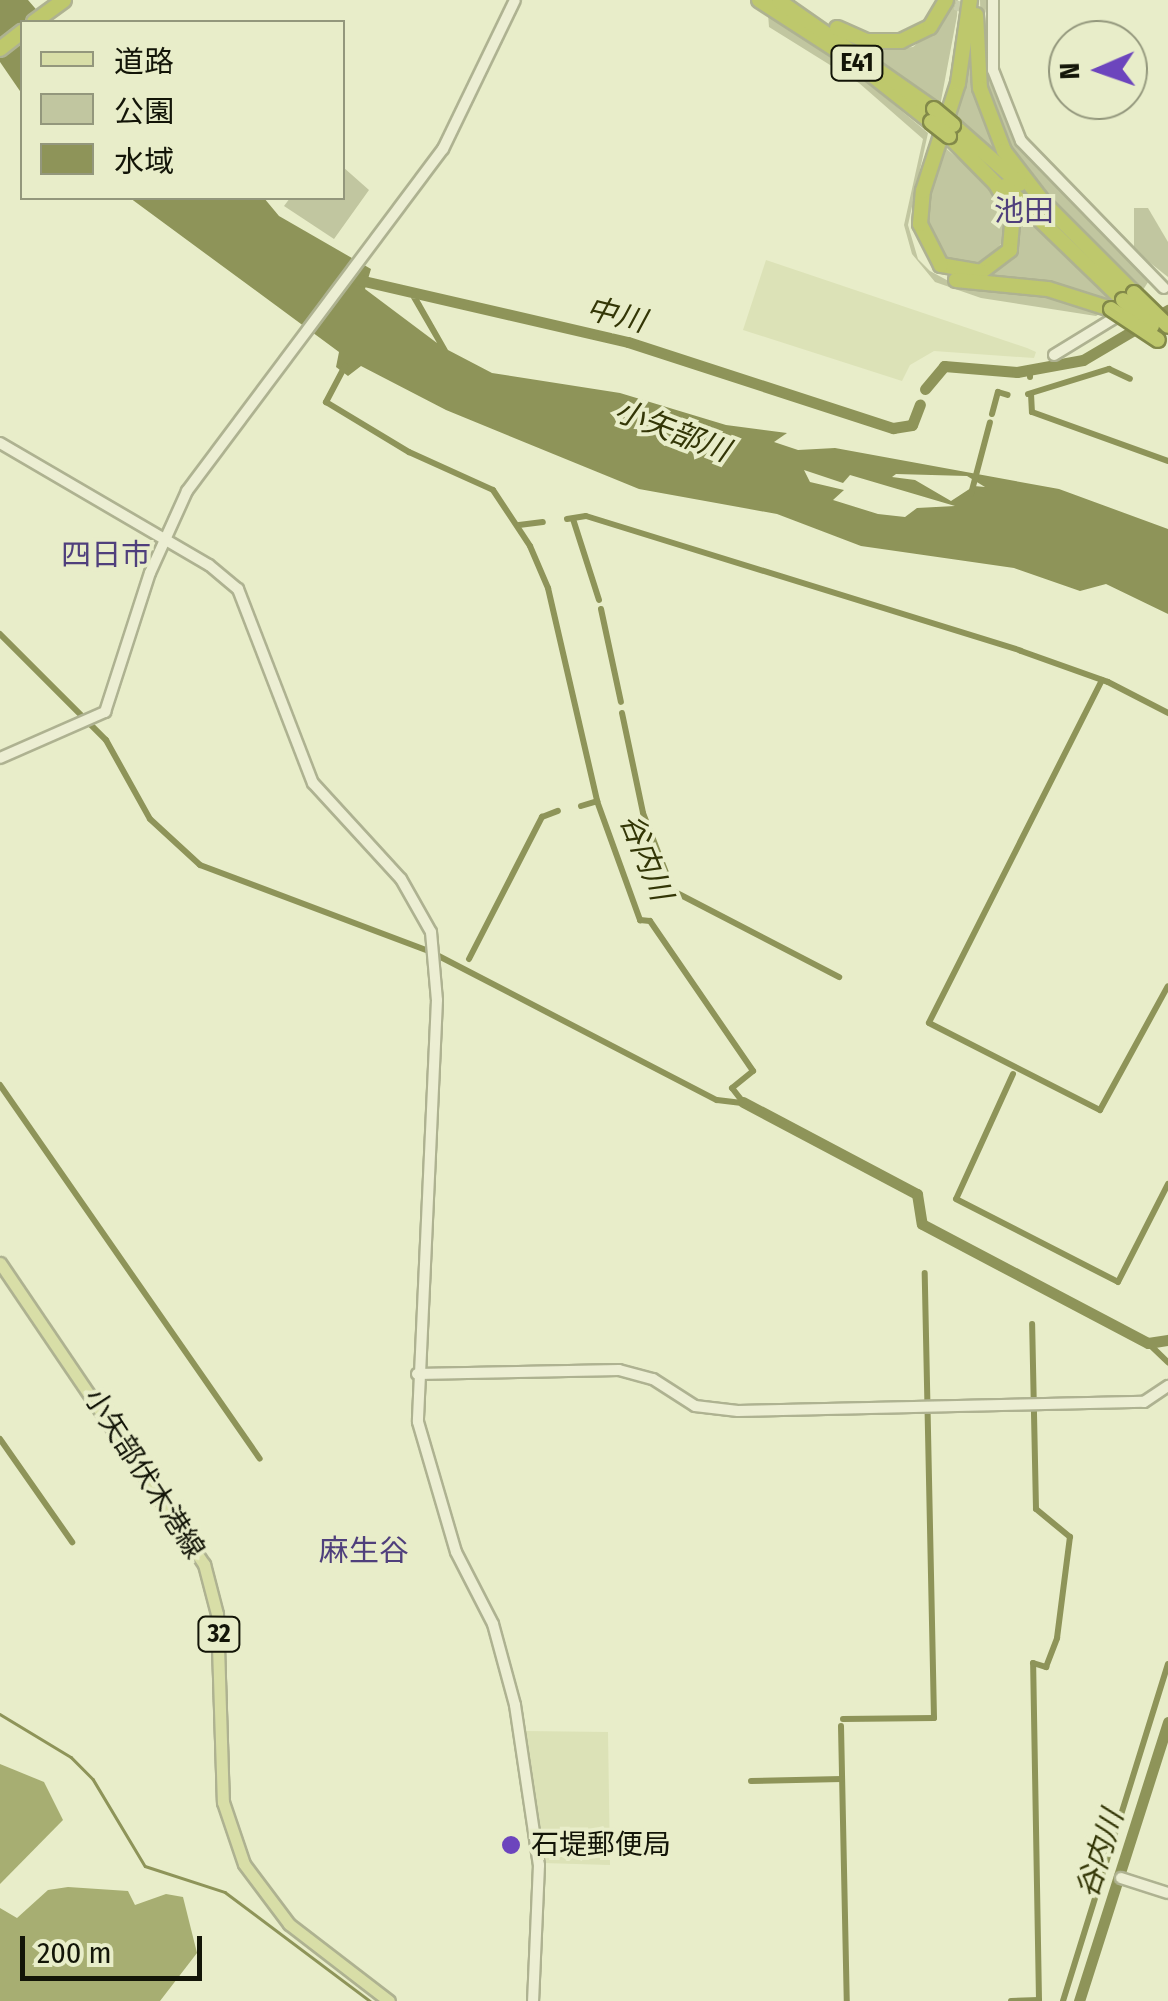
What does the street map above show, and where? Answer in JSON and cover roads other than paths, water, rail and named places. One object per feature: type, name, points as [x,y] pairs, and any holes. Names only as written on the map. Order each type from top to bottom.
[{"type":"highway","points":[[37,20],[64,0]]},
{"type":"highway","name":"E41","points":[[758,0],[782,4],[933,116],[1165,338]]},
{"type":"highway","points":[[782,4],[856,38],[880,43],[921,32],[946,0]]},
{"type":"highway","points":[[951,131],[996,184],[1013,213],[1010,250],[981,272],[956,272],[934,258],[920,214],[958,84],[969,0]]},
{"type":"highway","points":[[969,0],[946,102],[914,196],[921,252],[955,280],[1123,301]]},
{"type":"highway","points":[[969,0],[977,72],[997,136],[1036,194],[1123,301],[1165,338]]},
{"type":"highway","points":[[0,49],[20,34]]},
{"type":"main road","name":"小矢部伏木港線","points":[[0,1263],[178,1518],[204,1564],[218,1614],[222,1802],[244,1864],[289,1924],[389,2001]]},
{"type":"street","points":[[0,758],[90,723],[112,698],[164,538],[198,472],[444,149],[516,0]]},
{"type":"street","points":[[993,0],[987,16],[996,84],[1021,141],[1166,287],[1054,355]]},
{"type":"street","points":[[0,443],[229,578],[248,603],[314,783],[412,894],[435,948],[417,1374],[425,1454],[456,1552],[493,1624],[515,1705],[539,1866],[532,2001]]},
{"type":"street","points":[[417,1374],[619,1370],[653,1379],[695,1406],[738,1411],[1144,1402],[1168,1386]]},
{"type":"street","points":[[1122,1878],[1168,1893]]},
{"type":"water","points":[[0,0],[28,0],[45,20],[20,20],[20,91],[0,62]]},
{"type":"water","name":"小矢部川","points":[[133,200],[266,200],[279,216],[371,269],[365,289],[437,343],[411,298],[419,299],[448,350],[492,373],[620,393],[726,425],[787,433],[774,442],[798,450],[835,448],[1059,489],[1168,529],[1168,614],[1106,584],[1080,591],[1014,568],[861,546],[777,514],[639,489],[446,410],[361,366],[348,376],[336,367],[339,352]],"holes":[[[804,470],[843,483],[850,475],[955,506],[917,508],[905,517],[878,514],[833,500],[844,490],[810,482]],[[967,476],[985,487],[974,486],[951,501],[915,480],[892,477]]]},
{"type":"waterway","name":"中川","points":[[355,279],[628,342],[893,428],[912,425],[920,404]]},
{"type":"waterway","name":"中川","points":[[925,389],[944,366],[1017,372],[1083,360],[1168,310]]},
{"type":"waterway","name":"谷内川","points":[[345,366],[326,402],[409,452],[493,490],[530,546],[548,588],[597,801],[640,920],[650,921],[753,1071],[732,1088],[743,1102]]},
{"type":"waterway","points":[[1028,394],[1109,369],[1130,379]]},
{"type":"waterway","points":[[1030,372],[1030,377]]},
{"type":"waterway","points":[[992,414],[998,392],[1008,395]]},
{"type":"waterway","points":[[1031,394],[1032,412],[1168,461]]},
{"type":"waterway","points":[[971,494],[990,422]]},
{"type":"waterway","points":[[567,519],[586,516],[1021,651],[1108,682],[1168,713]]},
{"type":"waterway","points":[[573,519],[599,600]]},
{"type":"waterway","points":[[519,525],[543,522]]},
{"type":"waterway","points":[[601,609],[621,702]]},
{"type":"waterway","points":[[0,634],[106,740],[150,819],[200,865],[429,951],[717,1100],[742,1103]]},
{"type":"waterway","points":[[1102,680],[929,1023],[1100,1110],[1168,986]]},
{"type":"waterway","points":[[622,713],[643,813],[670,883]]},
{"type":"waterway","points":[[581,806],[597,801]]},
{"type":"waterway","points":[[469,959],[542,817],[558,811]]},
{"type":"waterway","points":[[675,892],[839,977]]},
{"type":"waterway","points":[[1013,1074],[956,1199],[1118,1282],[1168,1184]]},
{"type":"waterway","points":[[0,1085],[260,1459]]},
{"type":"waterway","name":"谷内川","points":[[743,1102],[917,1194],[922,1224],[1148,1343],[1168,1340]]},
{"type":"waterway","points":[[843,1719],[934,1718],[925,1273]]},
{"type":"waterway","points":[[1011,2001],[1039,2000],[1033,1663],[1046,1667],[1057,1638],[1070,1537],[1036,1509],[1032,1324]]},
{"type":"waterway","points":[[1148,1343],[1168,1362]]},
{"type":"waterway","points":[[0,1439],[72,1542]]},
{"type":"waterway","points":[[1063,2001],[1168,1664]]},
{"type":"waterway","points":[[0,1714],[71,1757],[93,1779],[145,1866],[225,1892],[370,2001]]},
{"type":"waterway","name":"谷内川","points":[[1079,2001],[1168,1722]]},
{"type":"waterway","points":[[841,1726],[847,2001]]},
{"type":"waterway","points":[[751,1781],[842,1779]]},
{"type":"tunnel","points":[[941,0],[984,15]]},
{"type":"place","name":"石堤郵便局","points":[[511,1845]]},
{"type":"district","name":"池田","points":[[1024,211]]},
{"type":"district","name":"四日市","points":[[106,555]]},
{"type":"district","name":"麻生谷","points":[[364,1551]]}]
